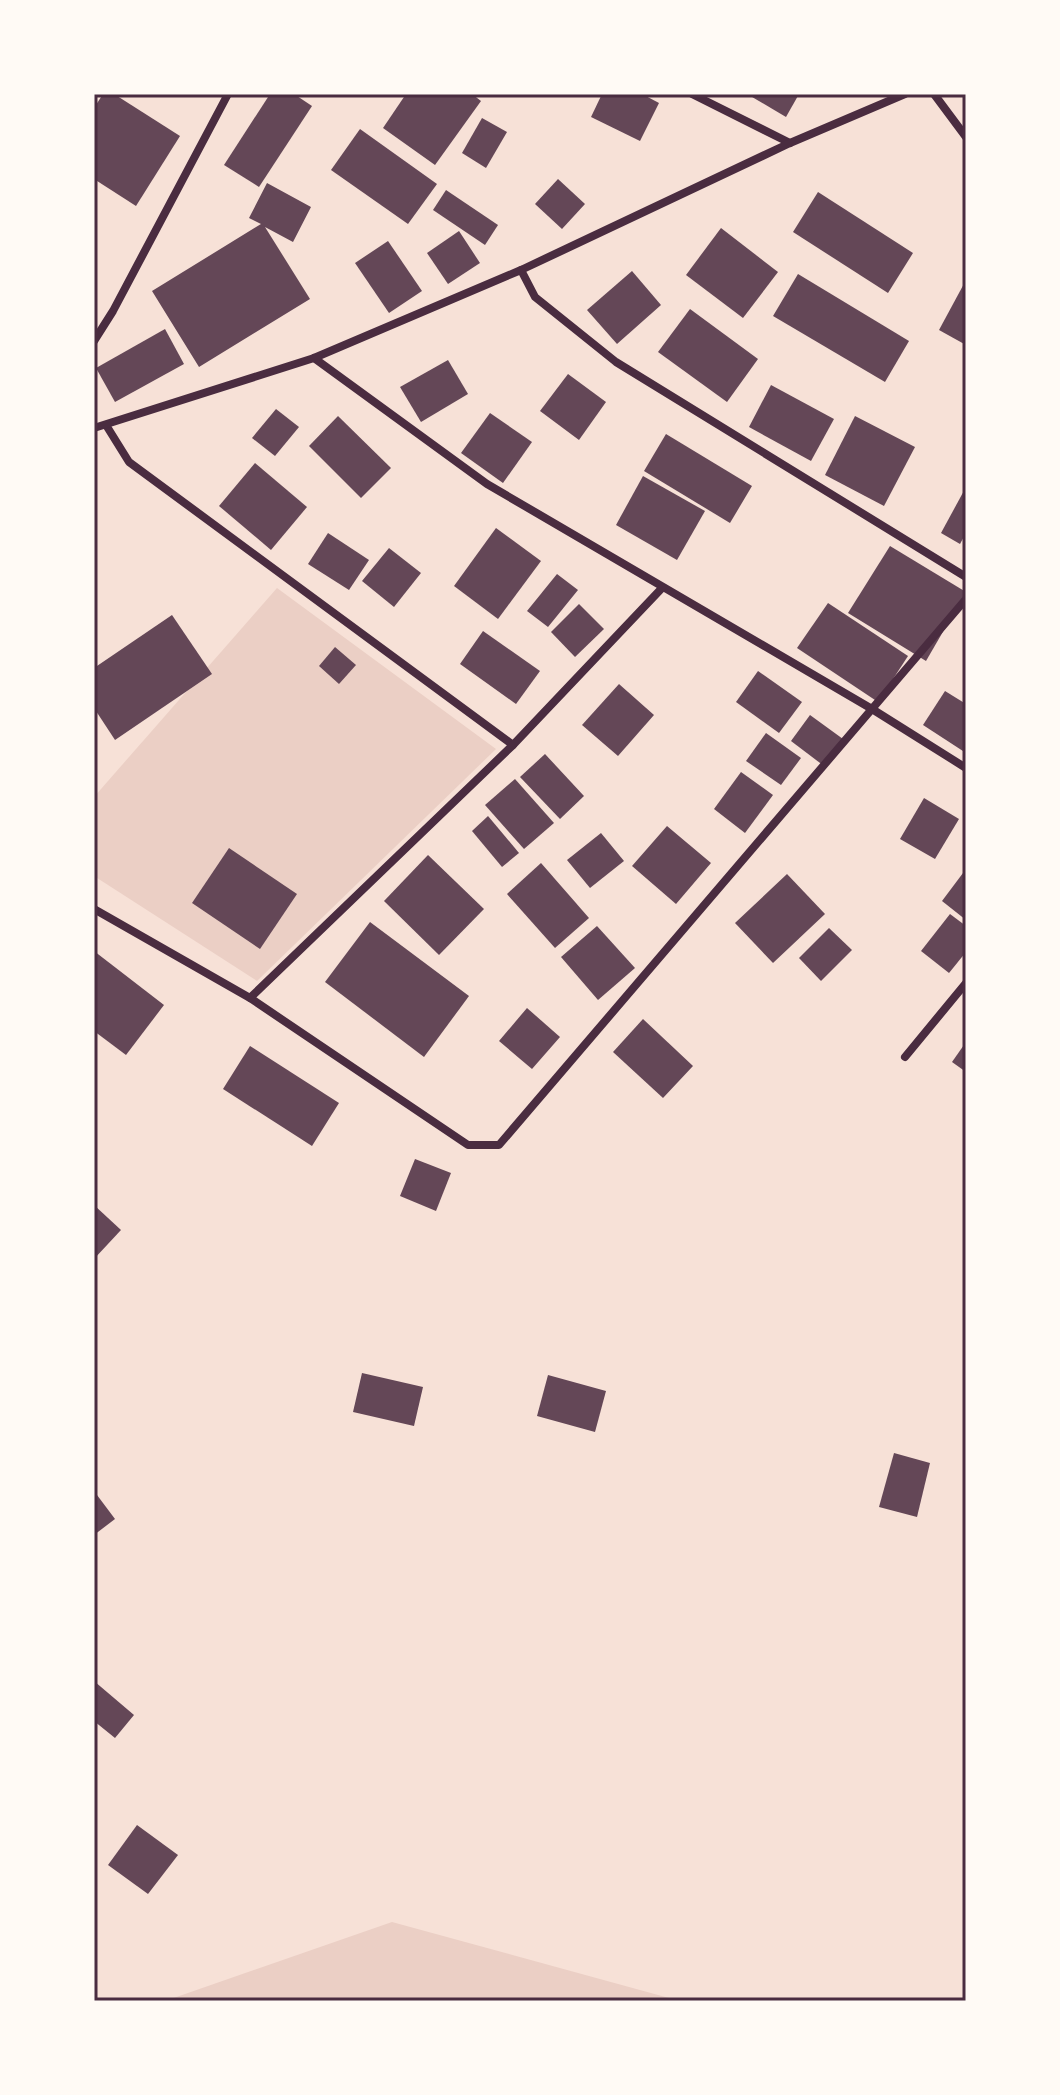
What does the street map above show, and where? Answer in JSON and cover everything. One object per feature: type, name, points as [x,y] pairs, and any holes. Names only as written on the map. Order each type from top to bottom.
[{"type":"street","points":[[94,341],[228,94]]},
{"type":"street","points":[[692,94],[790,143]]},
{"type":"street","points":[[94,428],[314,358],[521,270],[790,143],[905,94]]},
{"type":"street","points":[[934,94],[966,137]]},
{"type":"street","points":[[521,270],[535,297],[616,362],[966,577]]},
{"type":"street","points":[[314,358],[487,484],[872,709],[966,768]]},
{"type":"street","points":[[106,425],[129,462],[513,745]]},
{"type":"street","points":[[250,998],[513,745],[662,588]]},
{"type":"street","points":[[94,909],[250,998],[468,1145],[499,1145],[966,599]]},
{"type":"street","points":[[905,1057],[966,983]]},
{"type":"shaded area","points":[[277,588],[496,749],[257,981],[94,876],[94,797]]},
{"type":"shaded area","points":[[392,1922],[680,2001],[165,2001]]},
{"type":"building","points":[[103,94],[114,94],[180,136],[136,206],[94,179],[94,108]]},
{"type":"building","points":[[270,94],[294,94],[312,106],[259,187],[224,165]]},
{"type":"building","points":[[406,94],[472,94],[481,101],[435,165],[383,128]]},
{"type":"building","points":[[602,94],[642,94],[659,103],[640,141],[591,117]]},
{"type":"building","points":[[747,94],[799,94],[786,117]]},
{"type":"building","points":[[482,118],[507,132],[486,168],[462,153]]},
{"type":"building","points":[[360,129],[437,184],[408,224],[331,170]]},
{"type":"building","points":[[558,179],[585,204],[562,229],[535,204]]},
{"type":"building","points":[[267,183],[311,207],[293,242],[265,227],[310,299],[199,367],[152,291],[261,224],[249,218]]},
{"type":"building","points":[[446,190],[498,225],[485,245],[433,210]]},
{"type":"building","points":[[818,192],[913,253],[888,293],[793,232]]},
{"type":"building","points":[[721,228],[778,272],[743,318],[686,275]]},
{"type":"building","points":[[459,231],[480,263],[448,284],[427,253]]},
{"type":"building","points":[[388,241],[422,291],[389,313],[355,263]]},
{"type":"building","points":[[632,271],[661,305],[617,344],[587,310]]},
{"type":"building","points":[[798,274],[909,341],[885,382],[773,316]]},
{"type":"building","points":[[966,280],[966,345],[939,330]]},
{"type":"building","points":[[690,309],[758,359],[727,402],[658,352]]},
{"type":"building","points":[[165,329],[184,364],[115,402],[96,368]]},
{"type":"building","points":[[448,360],[468,394],[421,422],[400,387]]},
{"type":"building","points":[[568,374],[606,402],[579,440],[540,411]]},
{"type":"building","points":[[771,385],[834,419],[811,461],[749,427]]},
{"type":"building","points":[[276,409],[299,427],[275,456],[252,438]]},
{"type":"building","points":[[490,413],[532,442],[503,483],[461,453]]},
{"type":"building","points":[[338,416],[391,468],[361,498],[309,446]]},
{"type":"building","points":[[855,416],[915,447],[884,506],[825,475]]},
{"type":"building","points":[[666,434],[752,486],[730,523],[644,471]]},
{"type":"building","points":[[255,463],[307,507],[271,550],[219,506]]},
{"type":"building","points":[[643,476],[705,511],[677,560],[616,525]]},
{"type":"building","points":[[966,487],[966,533],[960,544],[941,533]]},
{"type":"building","points":[[496,528],[541,561],[498,619],[454,586]]},
{"type":"building","points":[[328,533],[369,560],[349,590],[308,564]]},
{"type":"building","points":[[890,546],[966,592],[926,661],[848,613]]},
{"type":"building","points":[[389,548],[421,573],[394,607],[362,581]]},
{"type":"building","points":[[557,574],[578,590],[548,627],[527,611]]},
{"type":"building","points":[[828,603],[908,656],[878,702],[797,648]]},
{"type":"building","points":[[579,604],[604,629],[575,657],[551,632]]},
{"type":"building","points":[[172,615],[212,674],[115,740],[94,708],[94,668]]},
{"type":"building","points":[[483,631],[540,671],[516,704],[460,664]]},
{"type":"building","points":[[335,647],[356,665],[339,684],[319,666]]},
{"type":"building","points":[[758,671],[802,702],[779,733],[736,702]]},
{"type":"building","points":[[619,684],[654,715],[618,756],[582,725]]},
{"type":"building","points":[[945,691],[966,704],[966,753],[923,725]]},
{"type":"building","points":[[810,715],[843,739],[824,766],[791,741]]},
{"type":"building","points":[[766,733],[801,758],[781,785],[746,761]]},
{"type":"building","points":[[545,754],[584,796],[560,819],[520,777]]},
{"type":"building","points":[[741,772],[773,795],[745,833],[714,809]]},
{"type":"building","points":[[515,779],[554,823],[524,849],[485,805]]},
{"type":"building","points":[[924,798],[959,819],[935,859],[900,839]]},
{"type":"building","points":[[488,816],[519,853],[502,867],[472,831]]},
{"type":"building","points":[[667,826],[711,863],[676,904],[632,866]]},
{"type":"building","points":[[601,833],[624,861],[590,888],[567,860]]},
{"type":"building","points":[[229,848],[297,894],[260,949],[192,903]]},
{"type":"building","points":[[428,855],[484,909],[439,955],[384,901]]},
{"type":"building","points":[[541,863],[589,918],[555,948],[507,894]]},
{"type":"building","points":[[966,869],[966,920],[942,901]]},
{"type":"building","points":[[787,874],[825,914],[773,963],[735,923]]},
{"type":"building","points":[[950,914],[966,926],[966,952],[949,973],[921,951]]},
{"type":"building","points":[[370,922],[469,996],[424,1057],[325,982]]},
{"type":"building","points":[[597,926],[635,968],[598,1000],[561,957]]},
{"type":"building","points":[[829,928],[852,950],[821,981],[799,958]]},
{"type":"building","points":[[94,951],[164,1005],[126,1055],[94,1031]]},
{"type":"building","points":[[527,1008],[560,1037],[532,1069],[499,1041]]},
{"type":"building","points":[[643,1019],[693,1066],[663,1098],[613,1052]]},
{"type":"building","points":[[966,1042],[966,1072],[952,1062]]},
{"type":"building","points":[[250,1046],[339,1103],[312,1146],[223,1089]]},
{"type":"building","points":[[415,1159],[451,1173],[436,1211],[400,1196]]},
{"type":"building","points":[[94,1205],[121,1230],[94,1259]]},
{"type":"building","points":[[362,1373],[423,1387],[414,1426],[353,1412]]},
{"type":"building","points":[[548,1375],[606,1391],[595,1432],[537,1416]]},
{"type":"building","points":[[894,1453],[930,1463],[917,1517],[879,1507]]},
{"type":"building","points":[[94,1491],[115,1519],[94,1535]]},
{"type":"building","points":[[94,1681],[134,1715],[115,1738],[94,1721]]},
{"type":"building","points":[[137,1825],[178,1855],[148,1894],[108,1865]]}]
